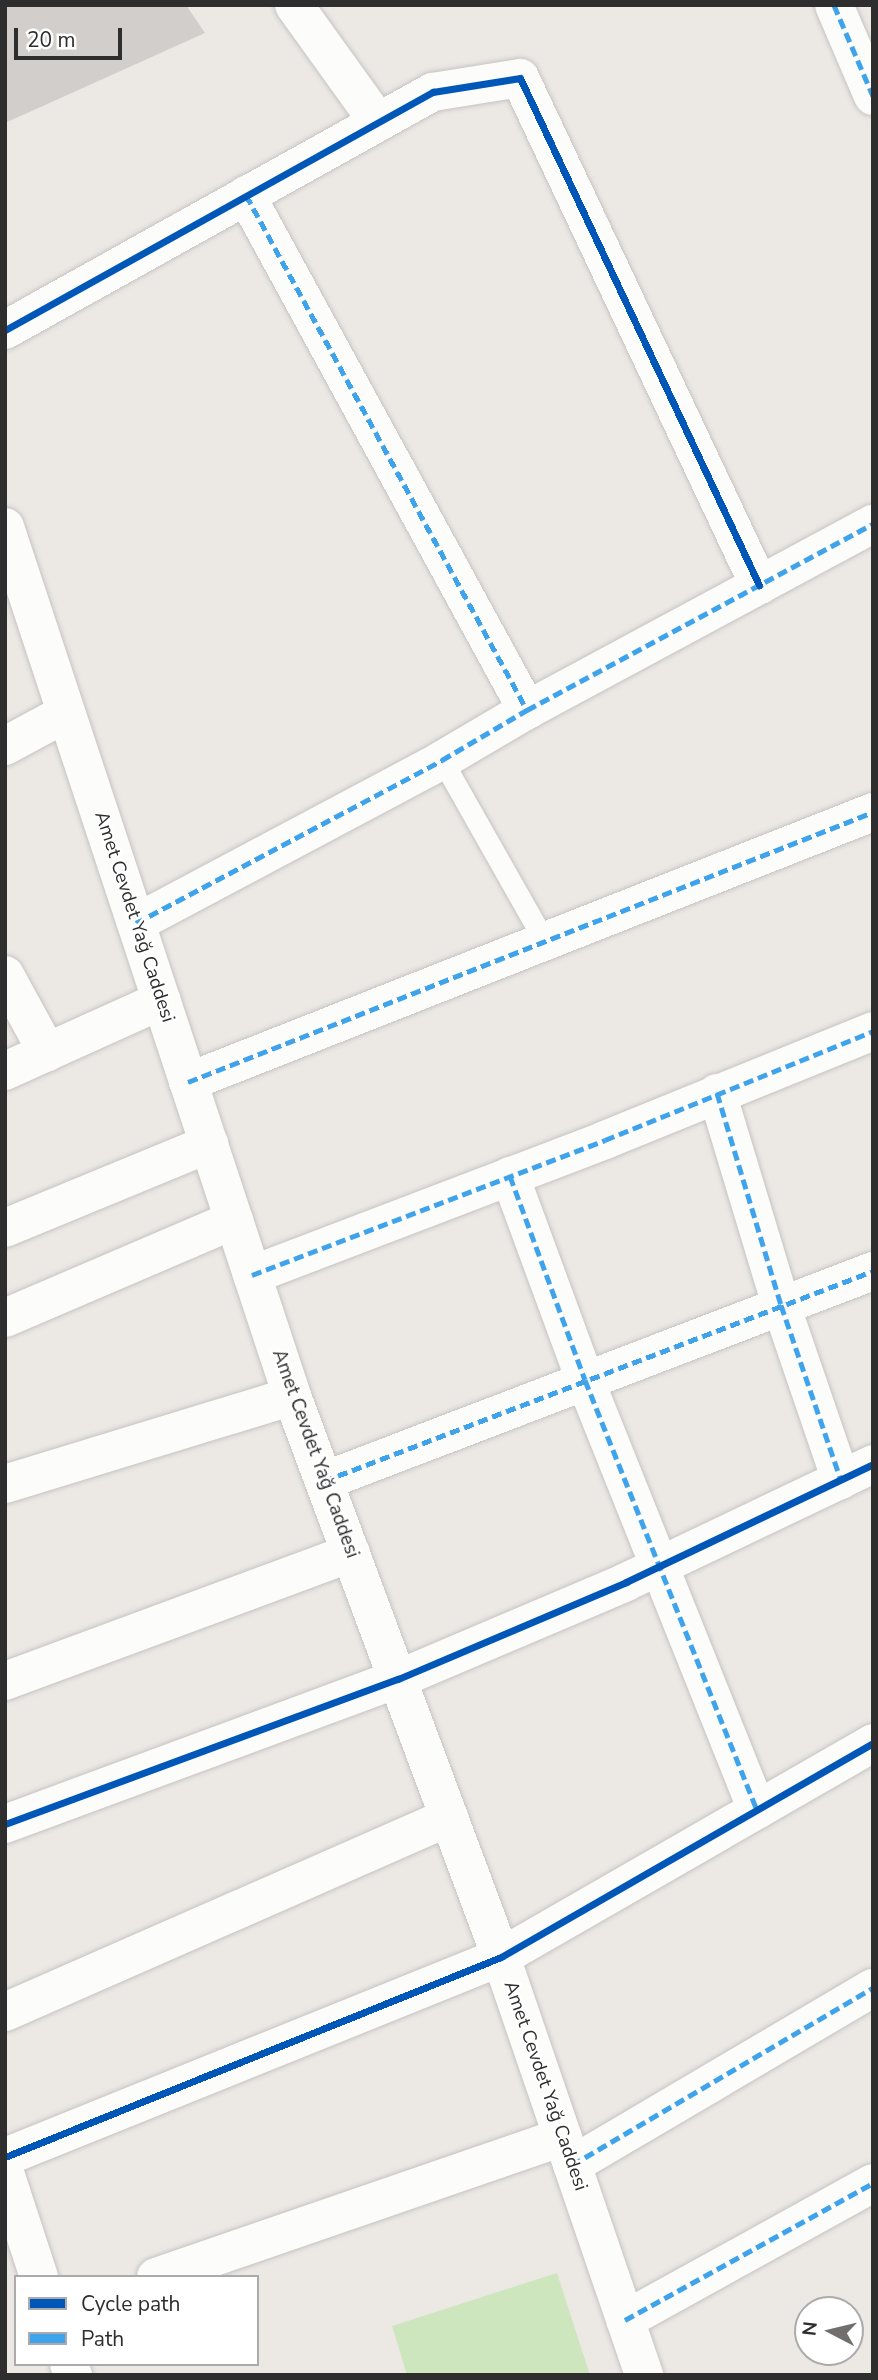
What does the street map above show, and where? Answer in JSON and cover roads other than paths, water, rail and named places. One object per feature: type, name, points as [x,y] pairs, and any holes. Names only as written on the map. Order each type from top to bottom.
[{"type":"street","points":[[293,5],[378,122]]},
{"type":"street","points":[[834,5],[873,96]]},
{"type":"street","points":[[5,330],[433,92],[520,78],[759,585]]},
{"type":"street","points":[[246,195],[527,710]]},
{"type":"street","points":[[136,923],[442,761],[527,710],[873,524]]},
{"type":"street","name":"Amet Cevdet Yağ Caddesi","points":[[5,527],[292,1396],[501,1956],[644,2375]]},
{"type":"street","points":[[5,746],[66,713]]},
{"type":"street","points":[[188,1082],[873,811]]},
{"type":"street","points":[[5,975],[47,1052]]},
{"type":"street","points":[[5,1071],[162,1000]]},
{"type":"street","points":[[252,1275],[510,1176],[873,1031]]},
{"type":"street","points":[[5,1824],[398,1679],[659,1566],[857,1472],[781,1305],[717,1093]]},
{"type":"street","points":[[5,1228],[209,1144]]},
{"type":"street","points":[[510,1176],[585,1380],[757,1810]]},
{"type":"street","points":[[5,1318],[234,1220]]},
{"type":"street","points":[[324,1481],[873,1271]]},
{"type":"street","points":[[5,1484],[292,1396]]},
{"type":"street","points":[[5,1681],[351,1553]]},
{"type":"street","points":[[5,2157],[501,1956],[873,1743]]},
{"type":"street","points":[[5,2012],[449,1817]]},
{"type":"street","points":[[163,2275],[568,2151],[873,1988]]},
{"type":"street","points":[[5,2173],[38,2275]]},
{"type":"street","points":[[625,2320],[873,2183]]},
{"type":"lane","points":[[442,761],[545,942]]}]
